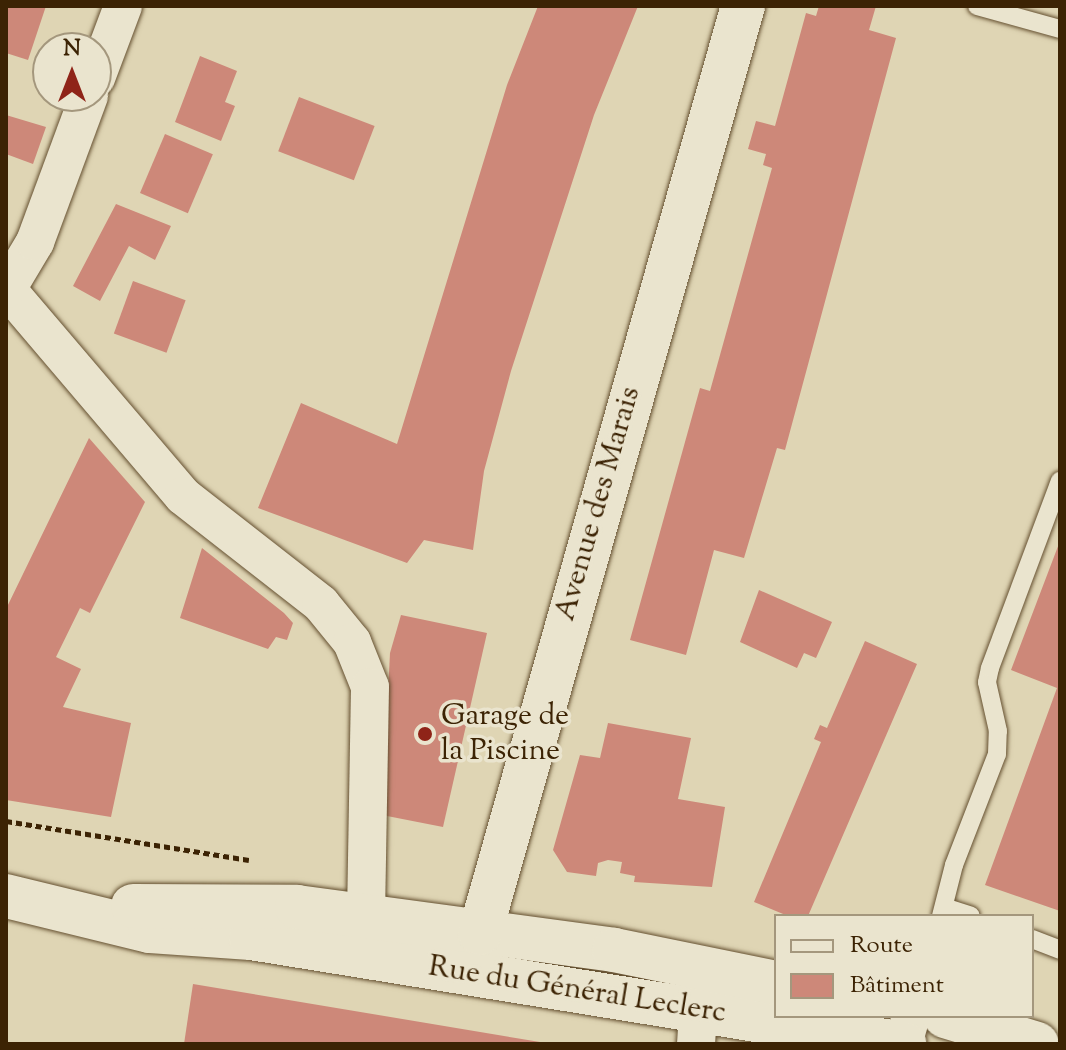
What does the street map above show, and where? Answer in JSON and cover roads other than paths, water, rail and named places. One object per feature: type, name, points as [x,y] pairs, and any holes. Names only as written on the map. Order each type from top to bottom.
[{"type":"main road","name":"Avenue des Marais","points":[[480,933],[743,6]]},
{"type":"main road","name":"Rue du Général Leclerc","points":[[26,900],[250,905],[366,926]]},
{"type":"main road","name":"Rue du Général Leclerc","points":[[26,900],[150,931],[251,938],[530,987],[698,1007],[904,1044]]},
{"type":"main road","name":"Rue du Général Leclerc","points":[[251,938],[289,925],[366,926],[480,933],[614,950],[698,1007]]},
{"type":"main road","points":[[480,933],[530,987]]},
{"type":"main road","name":"Rue du Général Leclerc","points":[[698,1007],[774,984]]},
{"type":"main road","points":[[952,1018],[1037,1044]]},
{"type":"street","points":[[112,35],[123,6]]},
{"type":"street","points":[[83,112],[35,242],[6,289],[183,496],[321,604],[352,642],[370,687],[366,926]]},
{"type":"street","points":[[904,1044],[910,1018]]},
{"type":"lane","points":[[977,6],[1060,29]]},
{"type":"lane","points":[[942,911],[997,754],[998,731],[987,682],[990,668],[1060,481]]},
{"type":"lane","points":[[1034,940],[1060,950]]},
{"type":"place","name":"Garage de la Piscine","points":[[425,734]]}]
